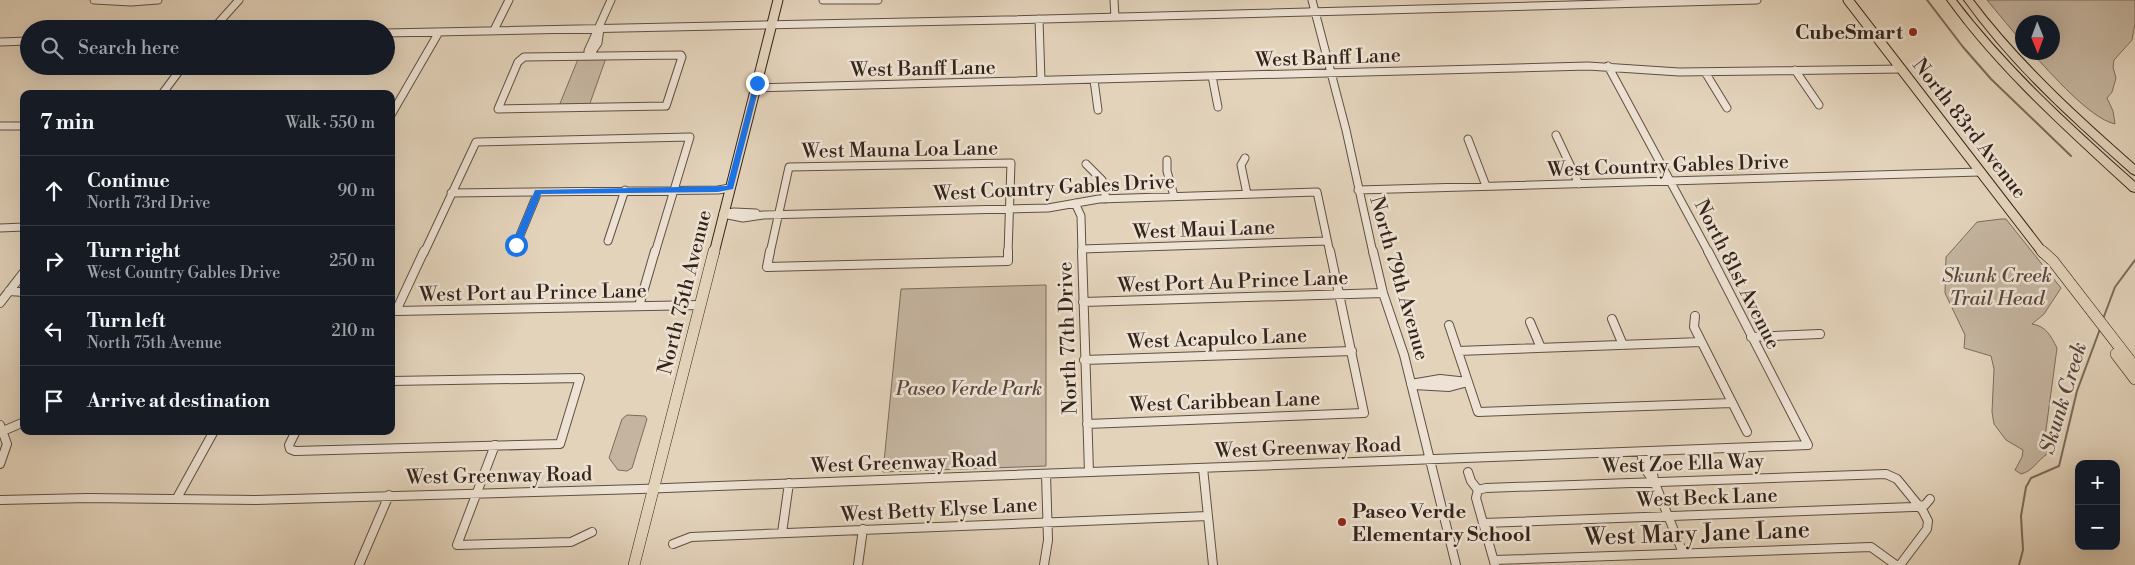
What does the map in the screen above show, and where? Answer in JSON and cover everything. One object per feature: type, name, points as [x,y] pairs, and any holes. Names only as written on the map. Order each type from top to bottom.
[{"type":"highway","points":[[1951,0],[1994,53],[2028,89],[2135,188]]},
{"type":"highway","points":[[1968,0],[1994,35],[2017,59],[2135,171]]},
{"type":"main road","name":"North 75th Avenue","points":[[634,565],[778,0]]},
{"type":"main road","name":"North 83rd Avenue","points":[[1848,0],[2044,254],[2046,262],[2055,269],[2134,374]]},
{"type":"street","points":[[94,0],[130,2],[158,0]]},
{"type":"street","points":[[221,20],[239,0]]},
{"type":"street","points":[[494,30],[510,0]]},
{"type":"street","points":[[589,56],[681,55],[682,58],[666,106],[498,109],[520,59],[589,56],[594,51],[596,39],[601,33],[600,28],[611,0]]},
{"type":"street","points":[[823,0],[878,0]]},
{"type":"street","points":[[1114,0],[1115,17]]},
{"type":"street","name":"North 79th Avenue","points":[[1312,0],[1384,293],[1432,460],[1456,565]]},
{"type":"street","points":[[395,33],[1040,19],[1315,10],[1757,0]]},
{"type":"street","points":[[1040,19],[1041,81]]},
{"type":"street","points":[[395,104],[439,32]]},
{"type":"street","points":[[0,42],[20,41]]},
{"type":"street","name":"West Banff Lane","points":[[756,88],[1608,66],[1662,72],[1901,69]]},
{"type":"street","name":"North 81st Avenue","points":[[1608,66],[1672,181],[1808,445]]},
{"type":"street","points":[[1795,70],[1819,105]]},
{"type":"street","points":[[1705,72],[1728,108]]},
{"type":"street","points":[[165,90],[177,75]]},
{"type":"street","points":[[1212,76],[1218,107]]},
{"type":"street","points":[[1094,80],[1098,110]]},
{"type":"street","points":[[0,126],[20,126]]},
{"type":"street","points":[[1556,135],[1579,184]]},
{"type":"street","points":[[639,306],[675,189],[690,137],[476,142],[451,194],[675,189],[718,190],[730,188]]},
{"type":"street","points":[[1468,140],[1486,186]]},
{"type":"street","points":[[1245,158],[1241,165],[1247,194]]},
{"type":"street","points":[[1167,160],[1167,171],[1174,196]]},
{"type":"street","name":"West Mauna Loa Lane","points":[[779,215],[789,168],[1011,163],[1010,209]]},
{"type":"street","points":[[1086,164],[1102,180],[1106,198]]},
{"type":"street","name":"West Country Gables Drive","points":[[1358,190],[1980,172]]},
{"type":"street","points":[[608,241],[625,190]]},
{"type":"street","points":[[516,245],[538,192]]},
{"type":"street","name":"West Country Gables Drive","points":[[724,214],[732,217],[755,217],[763,215],[1053,208],[1106,198],[1317,192],[1327,241]]},
{"type":"street","name":"West Port au Prince Lane","points":[[451,194],[396,311],[701,305]]},
{"type":"street","name":"North 77th Drive","points":[[1075,203],[1080,216],[1082,249],[1089,472]]},
{"type":"street","points":[[779,215],[767,267],[1008,261],[1010,209]]},
{"type":"street","points":[[0,228],[20,227]]},
{"type":"street","points":[[1327,241],[1352,351]]},
{"type":"street","name":"West Maui Lane","points":[[1082,249],[1327,241]]},
{"type":"street","points":[[0,303],[20,277]]},
{"type":"street","points":[[9,291],[20,292]]},
{"type":"street","name":"West Port Au Prince Lane","points":[[1083,302],[1384,293]]},
{"type":"street","points":[[1694,316],[1694,327],[1746,432]]},
{"type":"street","points":[[1612,319],[1623,345]]},
{"type":"street","points":[[1530,322],[1541,348]]},
{"type":"street","points":[[1449,324],[1478,412],[1732,402]]},
{"type":"street","points":[[1751,336],[1820,334]]},
{"type":"street","points":[[1458,351],[1701,342]]},
{"type":"street","name":"West Acapulco Lane","points":[[1084,360],[1352,351]]},
{"type":"street","name":"West Caribbean Lane","points":[[1087,424],[1364,413],[1352,351]]},
{"type":"street","points":[[294,435],[289,445],[290,450],[295,451],[560,444],[580,378],[576,376],[395,381]]},
{"type":"street","points":[[1411,384],[1425,387],[1462,386],[1468,382]]},
{"type":"street","points":[[0,464],[7,452],[8,444],[2,428],[20,423]]},
{"type":"street","points":[[177,498],[212,435]]},
{"type":"street","points":[[495,445],[457,545],[571,542],[592,532]]},
{"type":"street","name":"West Greenway Road","points":[[0,500],[177,498],[256,500],[789,484],[1808,445]]},
{"type":"street","points":[[1641,452],[1649,459],[1655,473],[1654,481],[1683,554]]},
{"type":"street","points":[[1203,468],[1213,565]]},
{"type":"street","points":[[1468,472],[1471,481],[1478,490],[1476,498],[1494,563]]},
{"type":"street","name":"West Zoe Ella Way","points":[[1478,490],[1486,488],[1871,473],[1890,474],[1897,479],[1919,506]]},
{"type":"street","points":[[1044,565],[1048,540],[1046,474]]},
{"type":"street","points":[[782,533],[789,484]]},
{"type":"street","points":[[359,565],[389,495]]},
{"type":"street","name":"West Beck Lane","points":[[1483,523],[1919,506],[1930,500]]},
{"type":"street","points":[[1900,565],[1912,551],[1928,525],[1927,517],[1919,506]]},
{"type":"street","name":"West Betty Elyse Lane","points":[[673,544],[691,536],[1208,516]]},
{"type":"street","points":[[858,565],[863,529]]},
{"type":"street","name":"West Mary Jane Lane","points":[[1494,563],[1872,547],[1896,565]]},
{"type":"green space","points":[[1987,0],[2135,0],[2135,24],[2132,40],[2114,60],[2113,67],[2116,78],[2112,92],[2107,98],[2113,111],[2115,124],[2105,120],[2082,104],[2039,60],[2060,60],[2060,15],[2015,15],[2015,34]]},
{"type":"green space","points":[[606,58],[589,106],[559,106],[578,59]]},
{"type":"green space","name":"Skunk Creek Trail Head","points":[[2006,219],[2061,288],[2044,314],[2032,324],[2044,329],[2057,348],[2045,437],[2047,454],[2032,468],[2021,474],[2015,470],[2022,457],[2023,450],[2006,440],[1994,424],[1992,412],[1994,369],[1991,356],[1964,348],[1965,335],[1945,293],[1946,257],[1977,222]]},
{"type":"green space","name":"Paseo Verde Park","points":[[1046,285],[1046,466],[883,472],[901,289]]},
{"type":"green space","points":[[627,415],[645,416],[647,419],[632,468],[627,471],[618,470],[609,458],[622,419]]},
{"type":"waterway","points":[[1927,0],[1963,47],[1991,79],[2071,156]]},
{"type":"waterway","name":"Skunk Creek","points":[[2103,319],[2115,287],[2135,260]]},
{"type":"waterway","name":"Skunk Creek","points":[[2019,565],[2023,550],[2021,516],[2026,487],[2031,478],[2059,466],[2077,391],[2100,329]]},
{"type":"place","name":"CubeSmart","points":[[1913,32]]},
{"type":"place","name":"Paseo Verde Elementary School","points":[[1342,522]]},
{"type":"route","points":[[516,245],[538,192],[718,190],[730,188],[757,83]]}]
